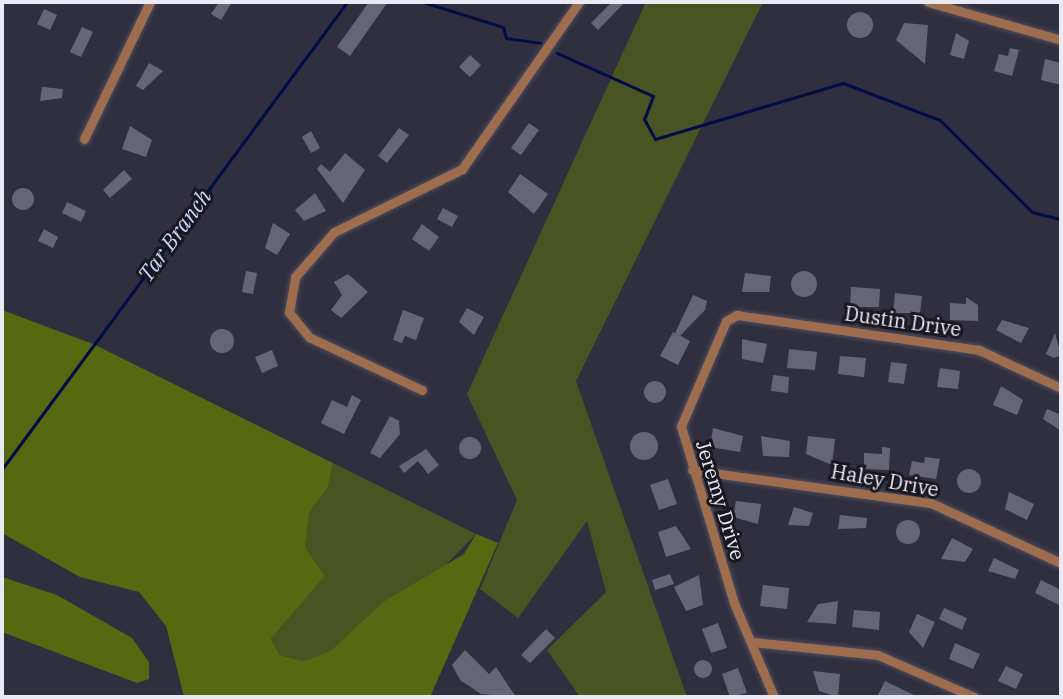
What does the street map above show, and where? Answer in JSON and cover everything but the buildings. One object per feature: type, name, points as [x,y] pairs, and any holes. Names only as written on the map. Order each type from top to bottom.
[{"type":"street","points":[[84,139],[150,2]]},
{"type":"street","points":[[422,390],[309,337],[289,312],[295,277],[334,232],[462,169],[579,2]]},
{"type":"street","points":[[928,2],[1061,40]]},
{"type":"street","name":"Dustin Drive","points":[[733,317],[979,350],[1061,388]]},
{"type":"street","name":"Jeremy Drive","points":[[733,317],[681,426],[692,470],[774,697]]},
{"type":"street","name":"Haley Drive","points":[[692,470],[931,503],[1061,563]]},
{"type":"street","points":[[753,642],[878,655],[974,697]]},
{"type":"green space","points":[[646,2],[763,2],[576,381],[687,697],[580,697],[547,650],[606,592],[587,521],[518,618],[480,589],[517,500],[467,394]]},
{"type":"green space","points":[[2,310],[93,344],[333,463],[328,487],[309,513],[305,547],[325,576],[271,639],[280,655],[304,661],[330,651],[383,602],[464,554],[476,534],[498,543],[430,697],[184,697],[166,626],[139,592],[80,577],[2,533]]},
{"type":"green space","points":[[333,463],[476,534],[431,580],[383,602],[330,651],[304,661],[280,655],[271,639],[325,576],[305,547],[309,513],[328,487]]},
{"type":"green space","points":[[2,577],[57,595],[132,638],[149,662],[149,679],[137,683],[2,632]]},
{"type":"waterway","name":"Tar Branch","points":[[2,469],[347,2]]},
{"type":"waterway","points":[[423,2],[503,27],[506,38],[541,43]]},
{"type":"waterway","points":[[557,53],[653,96],[644,119],[655,139],[843,83],[940,120],[1032,212],[1061,219]]}]
